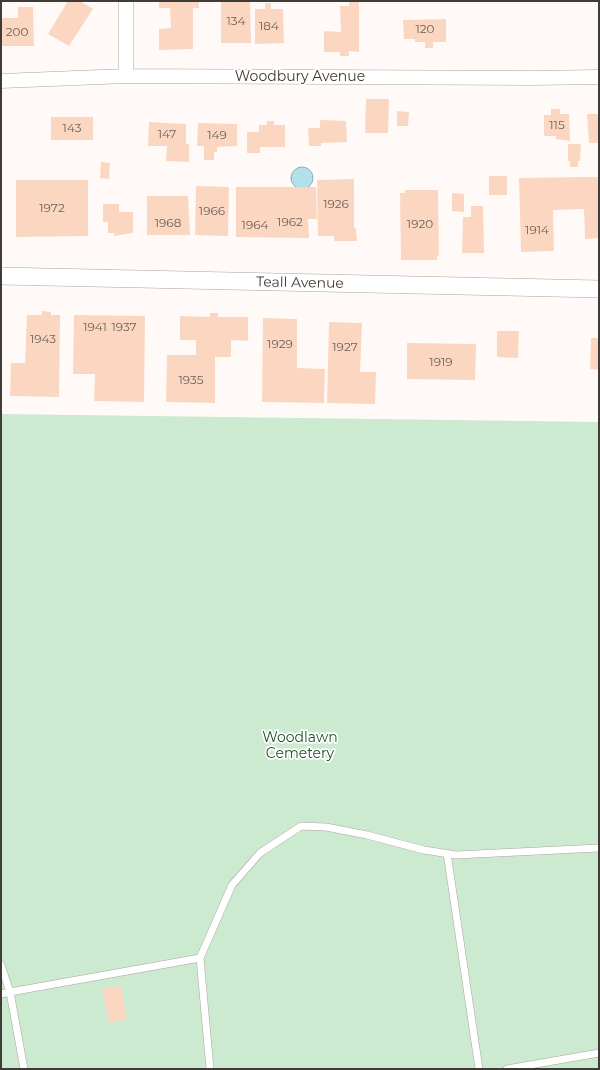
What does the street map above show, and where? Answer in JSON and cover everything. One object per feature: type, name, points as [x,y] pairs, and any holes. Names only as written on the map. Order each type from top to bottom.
[{"type":"street","points":[[126,1],[126,76]]},
{"type":"street","name":"Woodbury Avenue","points":[[1,81],[126,76],[599,77]]},
{"type":"street","name":"Teall Avenue","points":[[1,276],[599,289]]},
{"type":"lane","points":[[210,1069],[200,958],[232,885],[260,853],[301,826],[326,827],[367,835],[424,850],[456,855],[599,848]]},
{"type":"lane","points":[[447,853],[479,1069]]},
{"type":"lane","points":[[1,994],[200,958]]},
{"type":"lane","points":[[1,965],[10,992],[24,1069]]},
{"type":"lane","points":[[507,1069],[599,1053]]},
{"type":"green space","name":"Woodlawn Cemetery","points":[[1,414],[599,422],[599,1069],[1,1069]]},
{"type":"water","points":[[302,167],[310,170],[313,178],[310,186],[302,189],[294,186],[291,178],[294,170]]},
{"type":"building","points":[[68,1],[80,1],[93,9],[69,46],[48,34]]},
{"type":"building","points":[[159,1],[199,1],[199,8],[193,8],[193,49],[159,50],[159,29],[171,28],[170,8],[159,8]]},
{"type":"building","points":[[221,1],[250,1],[251,43],[221,43]]},
{"type":"building","points":[[349,1],[359,1],[359,52],[349,51],[349,56],[340,56],[340,52],[324,52],[324,31],[341,32],[340,6],[349,6]]},
{"type":"building","points":[[265,3],[271,3],[271,9],[283,9],[284,43],[255,44],[255,9],[265,9]]},
{"type":"building","points":[[18,7],[33,7],[34,46],[1,46],[1,18],[18,18]]},
{"type":"building","points":[[446,19],[446,42],[433,42],[433,48],[425,48],[425,42],[415,42],[415,39],[404,39],[403,20]]},
{"type":"building","points":[[366,99],[389,99],[388,133],[365,133]]},
{"type":"building","points":[[551,109],[560,109],[560,114],[569,114],[570,141],[556,139],[556,136],[544,136],[544,115],[551,115]]},
{"type":"building","points":[[397,111],[409,112],[408,126],[397,126]]},
{"type":"building","points":[[587,114],[599,114],[599,143],[589,143]]},
{"type":"building","points":[[51,117],[93,117],[93,140],[51,140]]},
{"type":"building","points":[[320,120],[346,121],[347,142],[321,143],[321,146],[309,146],[308,128],[320,128]]},
{"type":"building","points":[[267,121],[274,121],[274,125],[285,125],[285,147],[260,147],[260,153],[247,153],[247,132],[259,132],[259,125],[267,125]]},
{"type":"building","points":[[149,122],[186,124],[186,144],[189,144],[189,162],[166,161],[167,146],[148,146]]},
{"type":"building","points":[[198,123],[237,124],[237,146],[217,147],[217,152],[214,152],[214,160],[204,160],[204,146],[197,146]]},
{"type":"building","points":[[568,144],[581,144],[580,161],[578,161],[578,167],[570,167],[570,161],[568,161]]},
{"type":"building","points":[[101,162],[110,163],[109,179],[100,178]]},
{"type":"building","points":[[489,176],[507,176],[507,195],[489,195]]},
{"type":"building","points":[[599,177],[599,238],[585,239],[584,209],[553,210],[554,251],[521,252],[519,178]]},
{"type":"building","points":[[354,179],[354,228],[356,228],[357,241],[334,241],[334,236],[318,236],[317,180]]},
{"type":"building","points":[[16,180],[88,180],[88,236],[16,237]]},
{"type":"building","points":[[196,186],[229,187],[228,236],[195,235]]},
{"type":"building","points":[[236,187],[316,187],[317,219],[308,219],[309,238],[236,237]]},
{"type":"building","points":[[405,190],[438,190],[439,255],[437,256],[437,260],[401,260],[400,193],[405,193]]},
{"type":"building","points":[[452,193],[464,194],[464,212],[452,211]]},
{"type":"building","points":[[147,196],[188,196],[190,235],[147,235]]},
{"type":"building","points":[[103,204],[119,204],[119,212],[133,212],[133,233],[114,236],[114,233],[108,233],[108,222],[103,222]]},
{"type":"building","points":[[471,206],[483,206],[484,253],[462,253],[463,217],[471,217]]},
{"type":"building","points":[[42,311],[51,312],[51,315],[60,315],[59,397],[10,396],[11,363],[25,363],[27,315],[42,315]]},
{"type":"building","points":[[210,313],[218,313],[218,317],[248,317],[248,341],[231,340],[231,357],[215,357],[215,403],[166,402],[167,355],[196,355],[196,340],[180,340],[180,316],[210,317]]},
{"type":"building","points":[[74,315],[145,316],[144,402],[94,401],[95,374],[73,374]]},
{"type":"building","points":[[263,318],[297,319],[297,368],[325,369],[324,403],[262,402]]},
{"type":"building","points":[[329,322],[362,323],[360,372],[376,372],[375,404],[327,403]]},
{"type":"building","points":[[497,331],[519,331],[518,358],[497,357]]},
{"type":"building","points":[[591,338],[599,338],[599,370],[590,369]]},
{"type":"building","points":[[407,343],[476,344],[475,380],[407,379]]},
{"type":"building","points":[[121,986],[127,1020],[108,1022],[103,988]]}]
